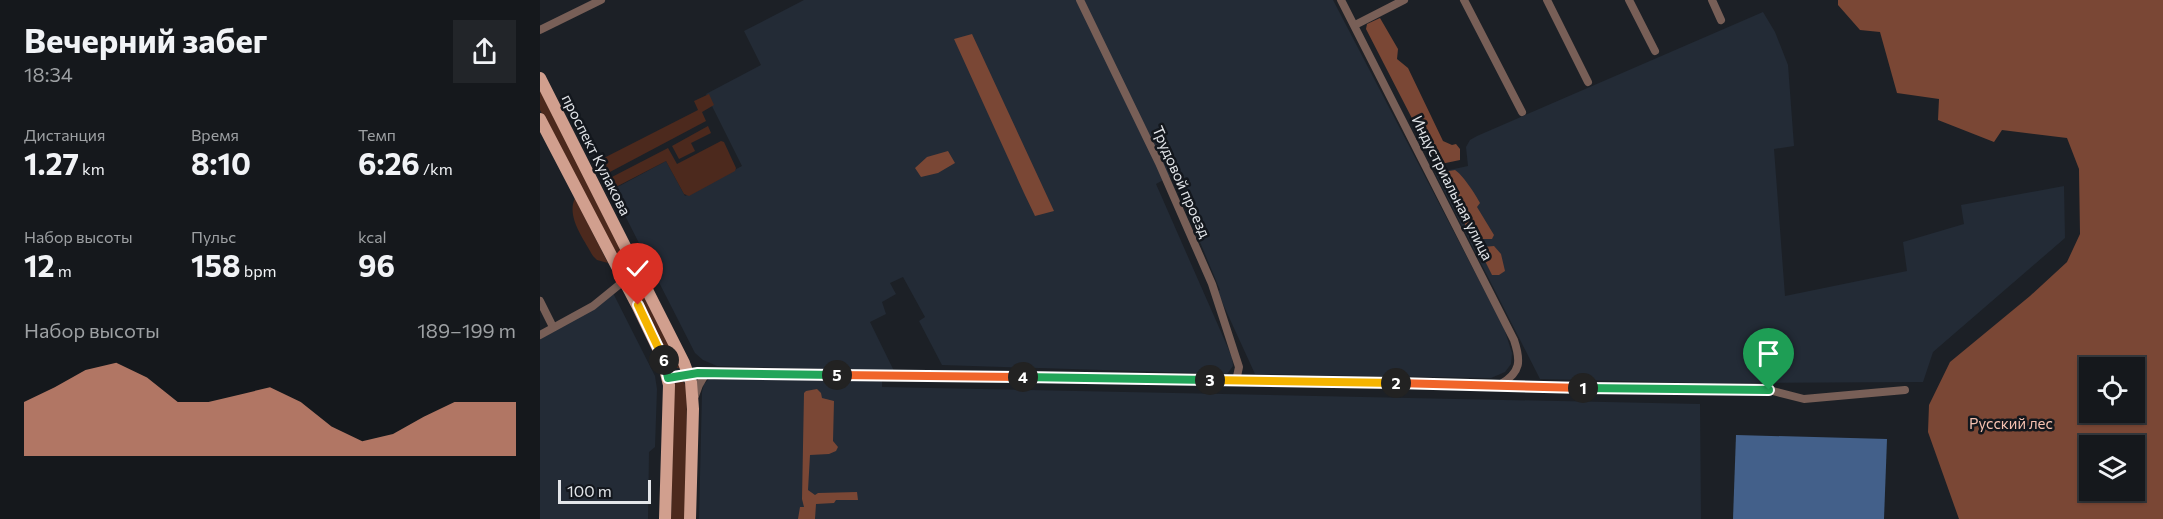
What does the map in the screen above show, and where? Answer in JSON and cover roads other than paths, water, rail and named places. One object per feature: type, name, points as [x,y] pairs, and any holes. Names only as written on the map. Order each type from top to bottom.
[{"type":"main road","name":"проспект Кулакова","points":[[540,78],[640,273],[694,371],[690,519]]},
{"type":"main road","points":[[540,119],[661,353],[668,378],[665,519]]},
{"type":"main road","points":[[668,378],[694,371]]},
{"type":"street","points":[[540,30],[601,0]]},
{"type":"street","name":"Трудовой проезд","points":[[1080,0],[1159,163],[1210,279],[1239,367],[1236,381]]},
{"type":"street","name":"Индустриальная улица","points":[[1341,0],[1514,340],[1519,356],[1518,368],[1512,377],[1500,385]]},
{"type":"street","points":[[1355,25],[1404,0]]},
{"type":"street","points":[[1464,0],[1522,112]]},
{"type":"street","points":[[1546,0],[1588,82]]},
{"type":"street","points":[[1629,0],[1655,51]]},
{"type":"street","points":[[1712,0],[1721,20]]},
{"type":"street","points":[[540,335],[593,306],[625,280],[640,273]]},
{"type":"street","points":[[540,301],[553,327]]},
{"type":"street","points":[[693,410],[699,385],[694,371],[1742,389],[1769,390],[1804,399],[1905,390]]},
{"type":"street","points":[[699,385],[706,379],[721,373]]},
{"type":"water","points":[[1736,435],[1887,439],[1884,519],[1733,519]]},
{"type":"park label","name":"Русский лес","points":[[2011,424]]}]
